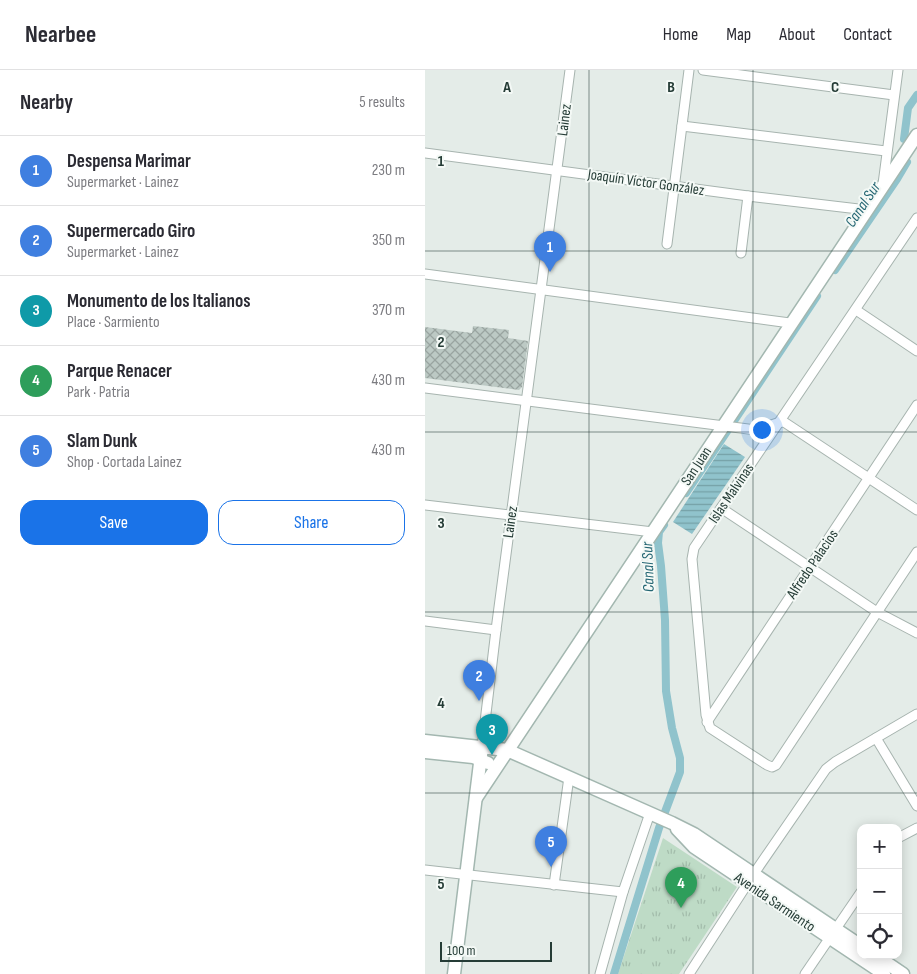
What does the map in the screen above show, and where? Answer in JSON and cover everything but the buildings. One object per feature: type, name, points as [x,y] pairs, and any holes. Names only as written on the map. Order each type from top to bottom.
[{"type":"street","name":"Lainez","points":[[454,974],[496,630],[570,70]]},
{"type":"street","points":[[667,244],[689,70]]},
{"type":"street","points":[[703,70],[895,95]]},
{"type":"street","points":[[883,185],[898,70]]},
{"type":"street","points":[[682,126],[886,152]]},
{"type":"street","name":"San Juan","points":[[475,798],[917,135]]},
{"type":"street","name":"Joaquín Víctor González","points":[[425,153],[867,210]]},
{"type":"street","points":[[741,253],[748,196]]},
{"type":"street","name":"Islas Malvinas","points":[[707,722],[692,553],[917,218]]},
{"type":"street","points":[[425,274],[791,323]]},
{"type":"street","points":[[856,310],[917,351]]},
{"type":"street","points":[[425,388],[721,427],[753,430],[784,422],[917,510]]},
{"type":"street","name":"Alfredo Palacios","points":[[707,722],[917,405]]},
{"type":"street","points":[[753,430],[761,434],[764,444]]},
{"type":"street","points":[[425,505],[653,532]]},
{"type":"street","points":[[721,508],[877,612],[917,633]]},
{"type":"street","points":[[707,722],[710,728],[772,767],[776,765],[917,552]]},
{"type":"street","points":[[425,621],[496,630]]},
{"type":"street","points":[[689,974],[750,879],[826,769],[917,714]]},
{"type":"street","points":[[876,738],[917,806]]},
{"type":"street","name":"Avenida Sarmiento","points":[[425,741],[507,750],[672,823],[693,834],[750,879],[833,934],[884,974]]},
{"type":"street","points":[[425,752],[473,757],[492,764],[499,762]]},
{"type":"street","points":[[554,885],[569,777]]},
{"type":"street","points":[[600,974],[623,892],[652,814]]},
{"type":"street","points":[[902,836],[917,828]]},
{"type":"street","points":[[425,870],[623,892]]},
{"type":"street","points":[[805,974],[857,898]]},
{"type":"street","name":"Avenida Sarmiento","points":[[833,934],[857,944]]},
{"type":"street","points":[[881,959],[903,974]]},
{"type":"green space","points":[[663,838],[737,887],[679,974],[618,974]]},
{"type":"water","points":[[724,444],[745,457],[692,534],[673,522]]},
{"type":"waterway","name":"Canal Sur","points":[[904,139],[908,108],[917,95]]},
{"type":"waterway","name":"Canal Sur","points":[[835,270],[907,162]]},
{"type":"waterway","name":"Canal Sur","points":[[686,493],[817,296]]},
{"type":"waterway","name":"Canal Sur","points":[[614,974],[659,828],[680,772],[680,758],[672,728],[666,691],[665,620],[658,543],[659,532],[664,525]]},
{"type":"place","name":"Despensa Marimar","points":[[550,272]]},
{"type":"place","name":"Supermercado Giro","points":[[479,701]]},
{"type":"place","name":"Monumento de los Italianos","points":[[492,755]]},
{"type":"place","name":"Slam Dunk","points":[[551,867]]},
{"type":"place","name":"Parque Renacer","points":[[681,908]]}]
